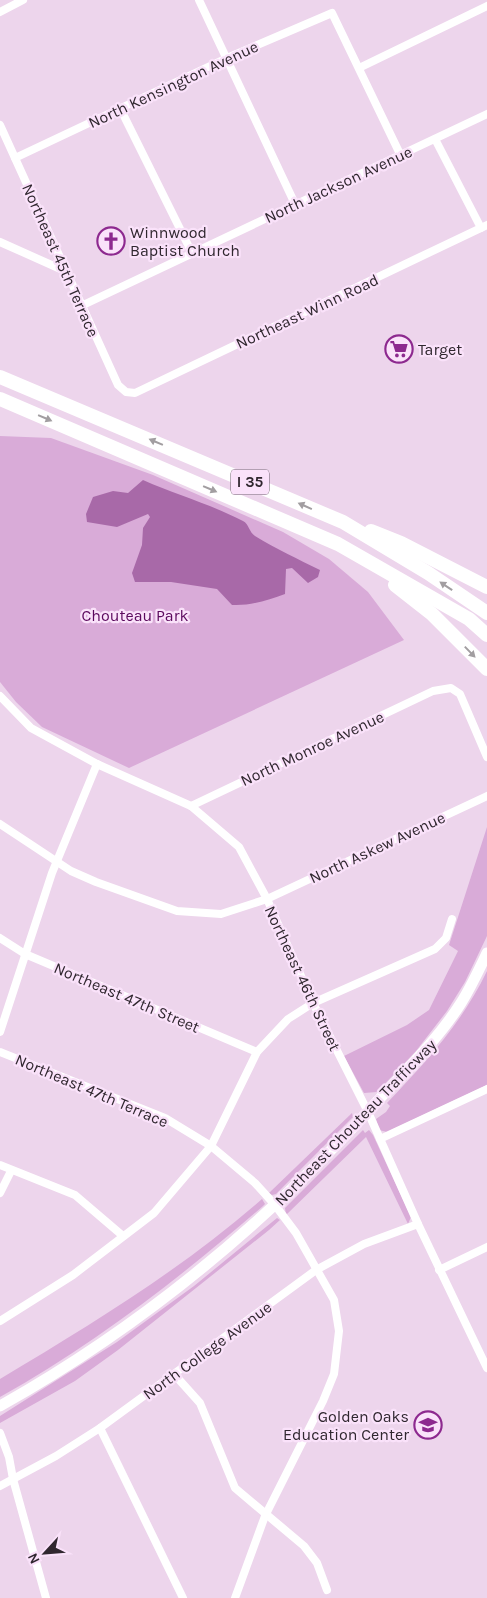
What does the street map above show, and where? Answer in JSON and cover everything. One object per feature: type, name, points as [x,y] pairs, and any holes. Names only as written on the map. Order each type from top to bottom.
[{"type":"highway","name":"I 35","points":[[0,377],[343,522],[428,573],[487,613]]},
{"type":"highway","name":"I 35","points":[[0,399],[338,544],[469,619],[487,635]]},
{"type":"highway","points":[[343,522],[357,525],[400,543],[487,587]]},
{"type":"highway","points":[[338,544],[432,614],[487,669]]},
{"type":"main road","name":"Northeast Chouteau Trafficway","points":[[0,1406],[109,1337],[188,1278],[275,1205],[368,1112],[434,1040],[450,1020],[471,986],[487,953]]},
{"type":"street","points":[[0,12],[23,0]]},
{"type":"street","points":[[200,0],[295,204]]},
{"type":"street","points":[[400,154],[358,68],[487,6]]},
{"type":"street","name":"North Kensington Avenue","points":[[15,158],[227,58],[332,13],[358,68]]},
{"type":"street","points":[[120,108],[192,253]]},
{"type":"street","name":"North Jackson Avenue","points":[[81,306],[487,114]]},
{"type":"street","name":"Northeast 45th Terrace","points":[[0,125],[118,385],[126,392]]},
{"type":"street","points":[[435,139],[484,226]]},
{"type":"street","name":"Northeast Winn Road","points":[[126,392],[135,393],[484,226]]},
{"type":"street","points":[[0,242],[65,271]]},
{"type":"street","name":"North Monroe Avenue","points":[[191,806],[433,691],[451,688],[460,694],[487,757]]},
{"type":"street","name":"Northeast 46th Street","points":[[0,696],[31,728],[97,764],[191,806],[239,847],[267,899],[313,1003],[368,1112],[439,1270],[487,1368]]},
{"type":"street","points":[[0,1032],[56,861],[97,764]]},
{"type":"street","name":"North Askew Avenue","points":[[0,824],[56,861],[96,882],[178,911],[221,914],[267,899],[487,796]]},
{"type":"street","points":[[0,1321],[73,1275],[154,1213],[211,1146],[257,1052],[288,1019],[313,1003],[434,949],[446,938],[452,919]]},
{"type":"street","name":"Northeast 47th Street","points":[[0,938],[26,954],[257,1052]]},
{"type":"street","name":"Northeast 47th Terrace","points":[[0,1052],[165,1118],[211,1146],[255,1184],[275,1205],[296,1233],[334,1300],[339,1331],[337,1360],[323,1401],[266,1516],[235,1598]]},
{"type":"street","points":[[380,1139],[487,1089]]},
{"type":"street","points":[[0,1165],[75,1195],[123,1236]]},
{"type":"street","points":[[0,1193],[11,1171]]},
{"type":"street","name":"North College Avenue","points":[[0,1486],[56,1456],[100,1428],[316,1270],[364,1244],[418,1224]]},
{"type":"street","points":[[439,1270],[487,1247]]},
{"type":"street","points":[[174,1374],[200,1403],[236,1488],[266,1516],[289,1531],[304,1546],[317,1563],[327,1590]]},
{"type":"street","points":[[100,1428],[183,1598]]},
{"type":"street","points":[[0,1432],[10,1457],[13,1479],[30,1531],[46,1598]]},
{"type":"green space","name":"Chouteau Park","points":[[0,436],[51,438],[153,475],[283,532],[329,559],[368,592],[404,640],[129,768],[42,727],[16,702],[0,682]]},
{"type":"green space","points":[[487,827],[487,936],[465,982],[447,1011],[416,1051],[377,1092],[364,1093],[344,1056],[407,1025],[429,1010],[458,951],[449,945]]},
{"type":"green space","points":[[487,971],[487,1085],[387,1132],[379,1130],[376,1119],[386,1112],[390,1106],[387,1103],[455,1025]]},
{"type":"green space","points":[[352,1113],[353,1117],[276,1194],[272,1195],[269,1193]]},
{"type":"green space","points":[[363,1130],[365,1133],[369,1130],[373,1135],[411,1217],[408,1224],[366,1137],[286,1215],[285,1208]]},
{"type":"green space","points":[[262,1199],[265,1204],[263,1206],[169,1284],[70,1355],[0,1397],[0,1379],[136,1295],[232,1225]]},
{"type":"green space","points":[[277,1218],[280,1220],[269,1230],[118,1350],[75,1381],[0,1423],[0,1416],[117,1342],[194,1286]]},
{"type":"shaded area","points":[[143,480],[243,521],[255,536],[320,570],[318,577],[308,583],[292,568],[286,569],[285,594],[246,605],[232,605],[217,589],[171,582],[135,582],[132,573],[142,545],[143,528],[150,517],[148,514],[117,527],[87,522],[86,514],[93,497],[113,491],[128,493]]},
{"type":"place","name":"Winnwood Baptist Church","points":[[111,241]]},
{"type":"place","name":"Target","points":[[399,349]]},
{"type":"place","name":"Golden Oaks Education Center","points":[[428,1425]]}]
